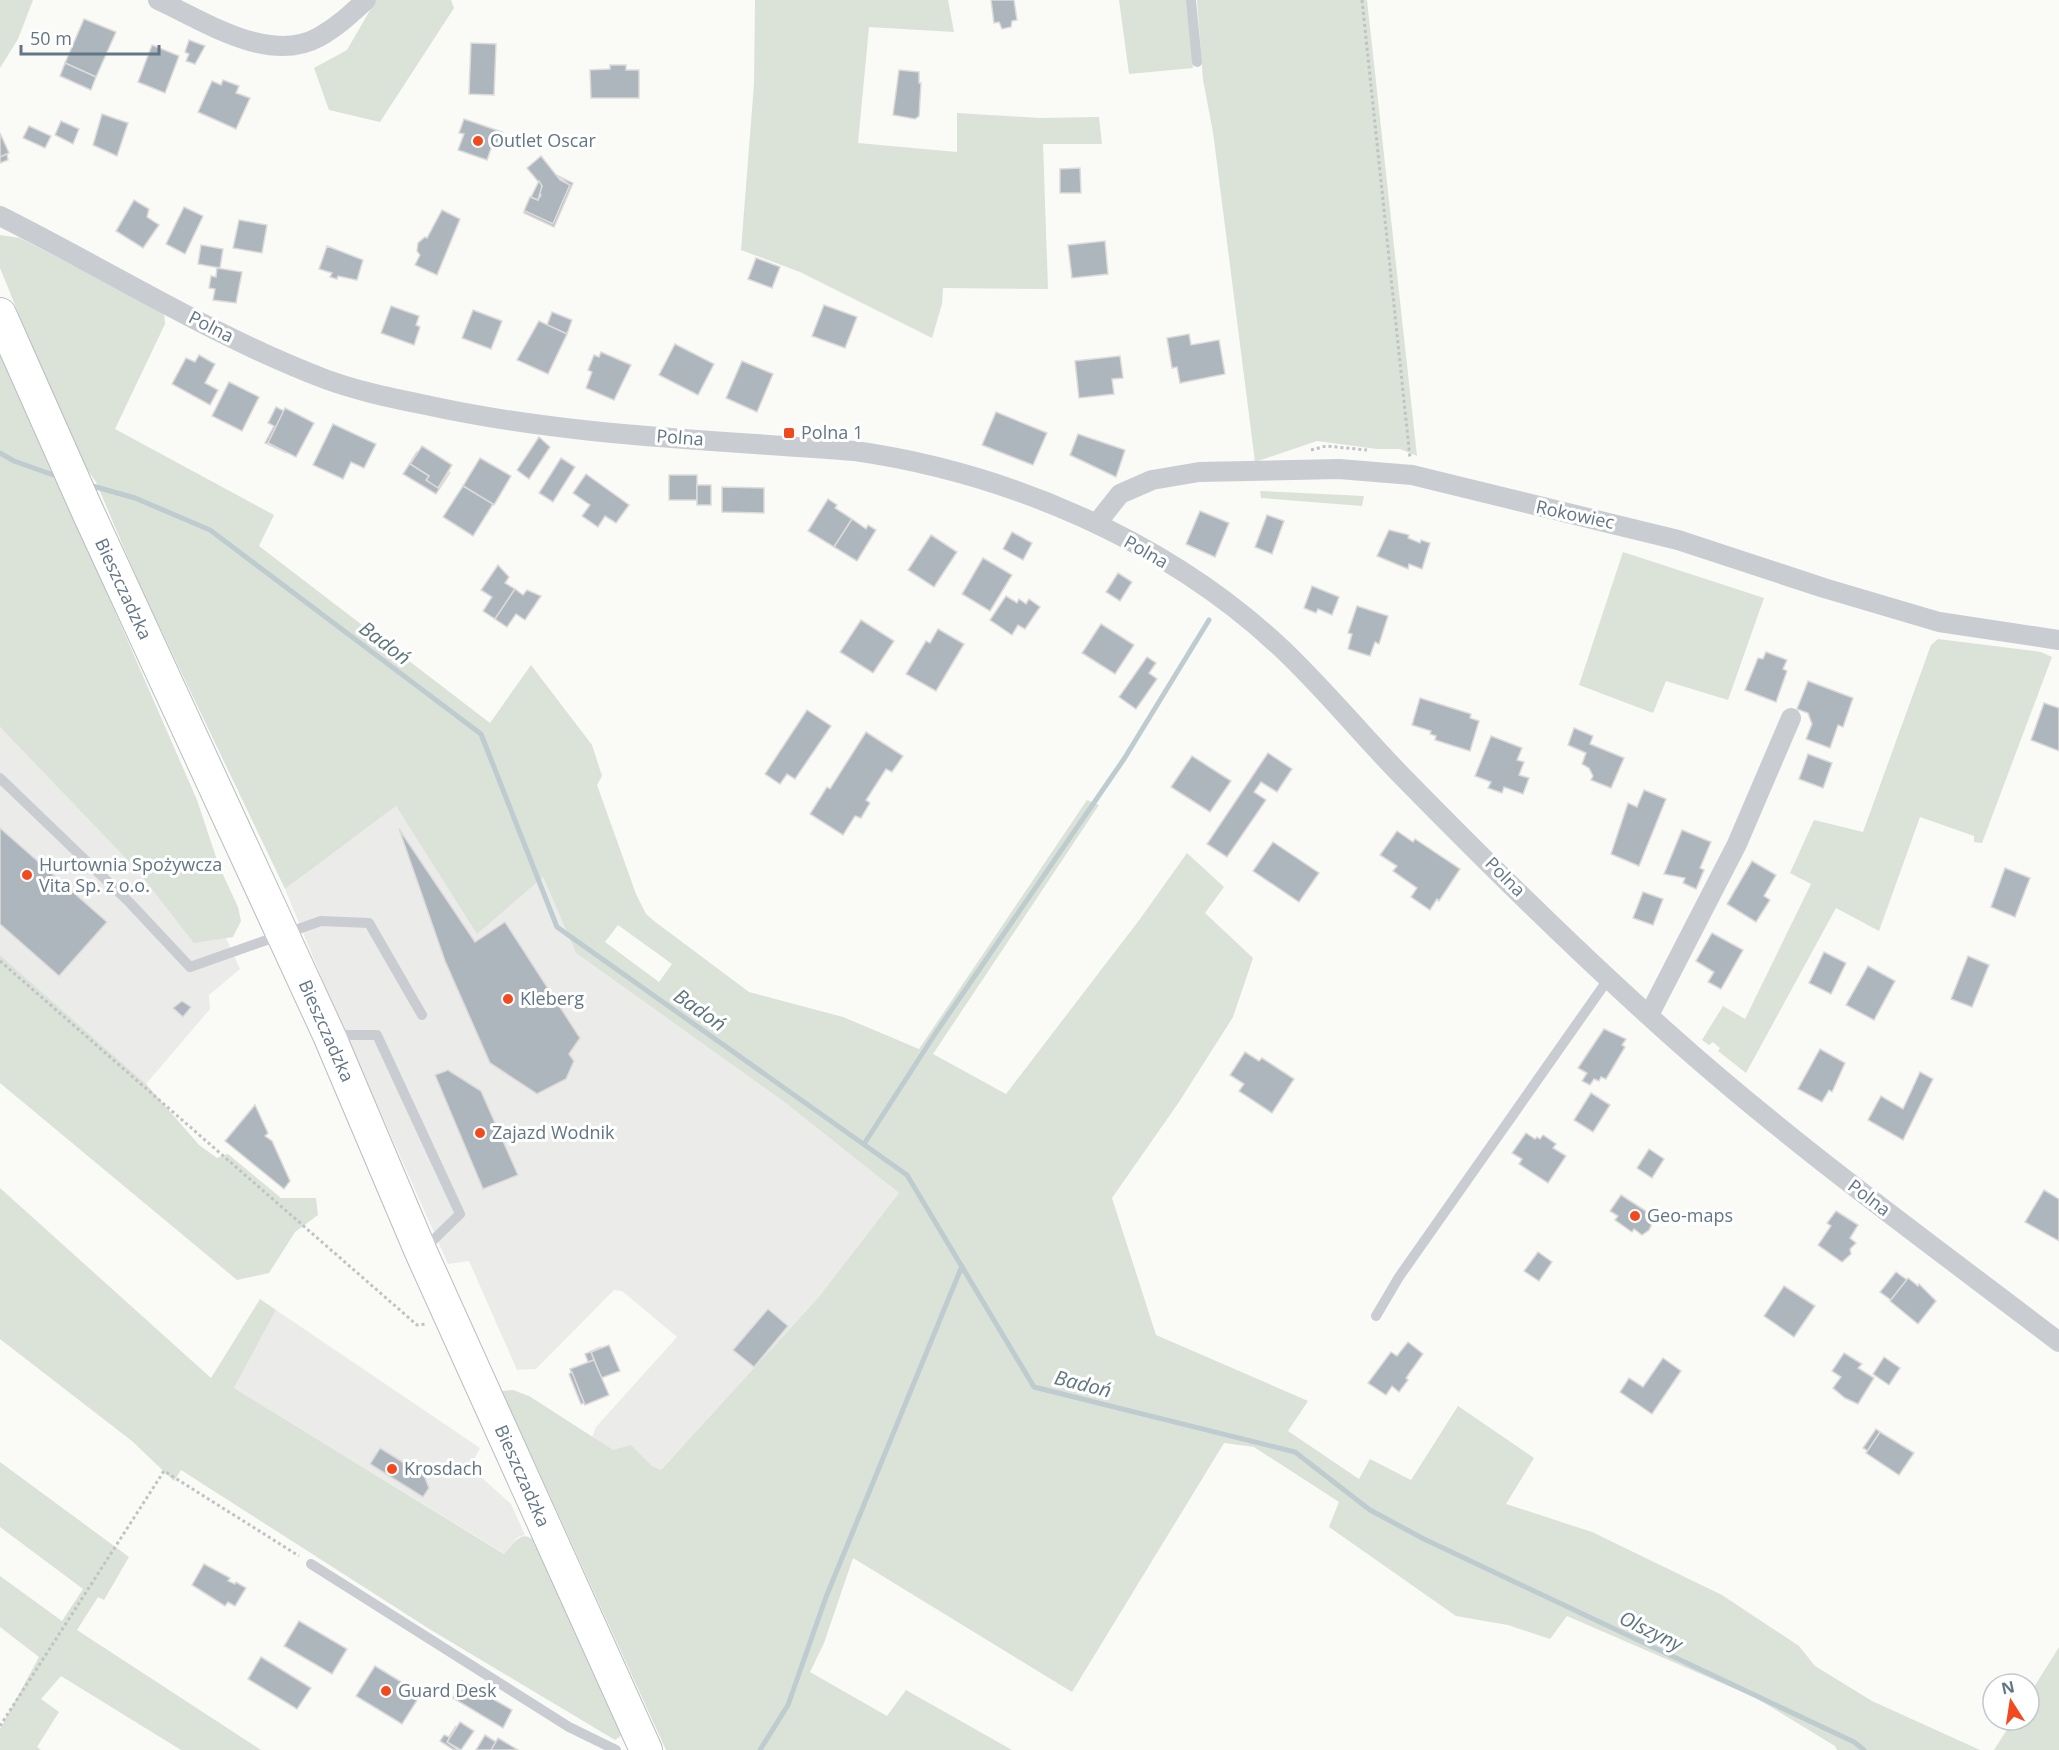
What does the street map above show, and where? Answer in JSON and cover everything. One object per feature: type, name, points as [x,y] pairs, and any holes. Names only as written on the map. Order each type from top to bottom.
[{"type":"main road","name":"Bieszczadzka","points":[[0,314],[87,510],[329,1035],[421,1252],[646,1750]]},
{"type":"street","points":[[158,0],[258,45],[293,47],[317,39],[342,22],[366,0]]},
{"type":"street","name":"Polna","points":[[0,216],[215,330],[325,379],[375,394],[472,416],[567,428],[855,451],[895,457],[1003,487],[1097,523],[1161,558],[1237,611],[1277,644],[1323,689],[1400,773],[1649,1015],[1845,1181],[2059,1342]]},
{"type":"street","name":"Rokowiec","points":[[1097,523],[1120,494],[1152,480],[1199,472],[1339,469],[1412,475],[1678,540],[1824,588],[1939,622],[2059,640]]},
{"type":"street","points":[[1649,1015],[1737,844],[1791,718]]},
{"type":"lane","points":[[1191,0],[1197,62]]},
{"type":"lane","points":[[0,778],[130,903],[190,967],[321,921],[369,923],[423,1015]]},
{"type":"lane","points":[[1376,1316],[1406,1268],[1610,978]]},
{"type":"lane","points":[[329,1035],[377,1035],[459,1214],[421,1252]]},
{"type":"lane","points":[[311,1564],[569,1727],[616,1750]]},
{"type":"path","points":[[1362,0],[1412,475]]},
{"type":"path","points":[[0,961],[417,1325],[453,1323]]},
{"type":"path","points":[[0,1726],[164,1471],[311,1564]]},
{"type":"shaded area","points":[[0,0],[33,0],[18,39],[0,68]]},
{"type":"shaded area","points":[[376,0],[451,0],[454,8],[380,122],[329,110],[314,68],[347,50]]},
{"type":"shaded area","points":[[755,0],[948,0],[954,32],[869,27],[858,143],[957,152],[957,113],[1040,118],[1099,117],[1102,144],[1043,144],[1048,289],[943,288],[942,304],[932,338],[800,272],[741,250],[754,84]]},
{"type":"shaded area","points":[[1119,0],[1187,0],[1193,68],[1129,74]]},
{"type":"shaded area","points":[[1197,0],[1367,0],[1417,456],[1400,449],[1377,449],[1317,441],[1255,462],[1213,132],[1203,80]]},
{"type":"shaded area","points":[[0,235],[20,238],[164,313],[165,324],[115,429],[274,515],[259,546],[490,723],[531,665],[592,745],[602,776],[597,785],[636,894],[646,914],[749,992],[843,1017],[919,1049],[1087,800],[1099,805],[933,1054],[1006,1094],[1140,919],[1187,853],[1224,887],[1205,913],[1253,958],[1233,1017],[1179,1102],[1112,1198],[1156,1335],[1308,1401],[1288,1431],[1359,1479],[1370,1459],[1411,1480],[1458,1406],[1534,1458],[1506,1504],[1592,1532],[1722,1595],[1799,1646],[1815,1666],[1872,1701],[1980,1750],[1837,1750],[1835,1746],[1756,1698],[1567,1616],[1550,1639],[1508,1625],[1456,1616],[1329,1527],[1339,1502],[1254,1447],[1224,1443],[1072,1692],[853,1558],[824,1643],[810,1672],[887,1716],[906,1690],[1012,1750],[666,1750],[502,1391],[513,1390],[529,1396],[613,1450],[631,1445],[652,1466],[661,1470],[817,1299],[899,1193],[783,1101],[576,953],[543,877],[477,934],[396,806],[285,889],[140,586],[96,482],[82,462],[64,425],[0,268]],"holes":[[[618,925],[672,964],[659,982],[605,942]]]},
{"type":"shaded area","points":[[0,354],[11,373],[197,800],[219,866],[238,907],[241,921],[233,937],[194,943],[137,870],[0,727]]},
{"type":"shaded area","points":[[1260,491],[1364,496],[1362,506],[1261,498]]},
{"type":"shaded area","points":[[1623,552],[1764,598],[1728,700],[1666,681],[1653,713],[1579,685]]},
{"type":"shaded area","points":[[1938,639],[2041,652],[2052,657],[1982,843],[1974,842],[1974,836],[1920,817],[1879,931],[1836,908],[1746,1073],[1718,1051],[1720,1048],[1713,1042],[1709,1045],[1702,1040],[1723,1006],[1745,1019],[1811,884],[1790,873],[1814,820],[1863,832],[1931,645]]},
{"type":"shaded area","points":[[0,727],[137,870],[194,942],[226,938],[240,969],[209,995],[210,1009],[146,1084],[0,955]]},
{"type":"shaded area","points":[[396,806],[477,933],[543,877],[576,953],[783,1101],[899,1193],[817,1299],[661,1470],[652,1466],[631,1445],[613,1451],[592,1437],[596,1427],[677,1337],[622,1291],[614,1290],[536,1369],[517,1370],[469,1261],[448,1264],[334,1008],[285,889]]},
{"type":"shaded area","points":[[0,955],[146,1084],[199,1145],[217,1158],[228,1154],[281,1198],[316,1198],[318,1215],[295,1232],[269,1273],[237,1280],[0,1083]]},
{"type":"shaded area","points":[[0,1188],[211,1378],[260,1299],[276,1310],[234,1388],[504,1554],[521,1537],[529,1537],[535,1541],[541,1547],[625,1733],[615,1740],[431,1630],[181,1470],[174,1481],[132,1441],[0,1339]]},
{"type":"shaded area","points":[[276,1310],[480,1448],[470,1467],[511,1504],[525,1535],[518,1537],[505,1554],[234,1388]]},
{"type":"shaded area","points":[[0,1462],[129,1557],[104,1600],[98,1597],[77,1630],[261,1750],[181,1750],[61,1676],[41,1699],[59,1712],[37,1747],[41,1750],[0,1750],[0,1729],[39,1657],[0,1627],[0,1576],[62,1621],[83,1589],[0,1527]]},
{"type":"shaded area","points":[[2059,1647],[2059,1750],[1994,1750],[2005,1732],[2041,1732],[2041,1676]]},
{"type":"building","points":[[991,0],[1014,0],[1017,20],[1012,21],[1011,27],[1002,29],[999,22],[994,23]]},
{"type":"building","points":[[84,19],[116,32],[96,77],[65,63]]},
{"type":"building","points":[[189,40],[205,46],[195,64],[186,61],[189,54],[185,52]]},
{"type":"building","points":[[471,43],[496,44],[494,95],[469,94]]},
{"type":"building","points":[[152,45],[179,56],[165,93],[138,82]]},
{"type":"building","points":[[65,63],[96,77],[91,90],[60,76]]},
{"type":"building","points":[[610,65],[626,65],[626,70],[639,70],[639,98],[591,98],[590,70],[610,69]]},
{"type":"building","points":[[899,70],[919,72],[919,83],[921,83],[919,116],[915,119],[893,115]]},
{"type":"building","points":[[223,80],[239,86],[236,93],[250,98],[236,129],[198,112],[212,81],[221,85]]},
{"type":"building","points":[[102,114],[128,123],[117,156],[93,145]]},
{"type":"building","points":[[464,119],[502,132],[497,144],[493,143],[487,160],[458,150],[464,134],[459,133]]},
{"type":"building","points":[[61,121],[79,129],[73,144],[55,135]]},
{"type":"building","points":[[29,126],[51,136],[45,148],[23,138]]},
{"type":"building","points":[[0,133],[9,153],[0,157]]},
{"type":"building","points":[[7,154],[8,160],[0,163],[0,157]]},
{"type":"building","points":[[541,156],[560,180],[570,185],[553,224],[524,211],[530,197],[538,200],[541,195],[538,194],[542,186],[527,168]]},
{"type":"building","points":[[1080,168],[1081,193],[1060,193],[1060,169]]},
{"type":"building","points":[[556,175],[573,183],[554,227],[524,213],[525,211],[553,224],[570,185]]},
{"type":"building","points":[[539,181],[542,186],[538,200],[531,197]]},
{"type":"building","points":[[134,200],[149,209],[147,217],[159,225],[143,248],[116,231]]},
{"type":"building","points":[[184,207],[203,216],[185,254],[166,244]]},
{"type":"building","points":[[442,210],[460,219],[437,275],[415,265],[420,255],[417,251],[418,243],[425,237],[427,238]]},
{"type":"building","points":[[239,220],[267,225],[262,253],[233,248]]},
{"type":"building","points":[[1105,241],[1108,274],[1072,278],[1068,245]]},
{"type":"building","points":[[201,245],[223,249],[220,268],[198,264]]},
{"type":"building","points":[[327,246],[363,260],[357,280],[338,276],[337,279],[330,277],[332,273],[319,269]]},
{"type":"building","points":[[756,258],[780,267],[772,288],[748,279]]},
{"type":"building","points":[[217,268],[242,272],[236,303],[213,300],[215,289],[209,288],[211,276],[216,277]]},
{"type":"building","points":[[824,305],[857,317],[845,348],[812,336]]},
{"type":"building","points":[[391,306],[419,316],[416,325],[420,327],[414,345],[381,333]]},
{"type":"building","points":[[473,310],[502,321],[491,349],[462,338]]},
{"type":"building","points":[[552,312],[572,320],[567,334],[547,325]]},
{"type":"building","points":[[539,321],[567,334],[548,374],[517,360]]},
{"type":"building","points":[[1189,334],[1191,345],[1219,340],[1225,374],[1180,383],[1177,367],[1172,368],[1167,338]]},
{"type":"building","points":[[675,344],[714,364],[698,395],[659,375]]},
{"type":"building","points":[[601,352],[631,365],[614,400],[586,388],[592,372],[588,370],[594,355],[599,357]]},
{"type":"building","points":[[199,355],[215,364],[205,383],[218,390],[210,405],[172,384],[186,358],[195,362]]},
{"type":"building","points":[[1120,356],[1123,378],[1112,379],[1114,394],[1079,398],[1075,361]]},
{"type":"building","points":[[742,361],[773,374],[757,412],[726,398]]},
{"type":"building","points":[[229,382],[259,397],[242,431],[212,416]]},
{"type":"building","points":[[276,407],[284,411],[268,443],[287,453],[265,443],[274,426],[268,423]]},
{"type":"building","points":[[285,408],[314,423],[296,457],[268,443]]},
{"type":"building","points":[[996,412],[1047,433],[1033,465],[982,445]]},
{"type":"building","points":[[333,424],[376,444],[364,468],[351,462],[343,479],[313,465]]},
{"type":"building","points":[[1078,434],[1125,450],[1116,477],[1070,455]]},
{"type":"building","points":[[539,437],[550,447],[529,479],[517,470]]},
{"type":"building","points":[[422,446],[452,465],[438,488],[426,480],[429,476],[410,464]]},
{"type":"building","points":[[417,452],[410,464],[429,476],[426,480],[438,488],[450,472],[436,494],[403,474]]},
{"type":"building","points":[[480,458],[511,476],[494,505],[463,486]]},
{"type":"building","points":[[561,458],[575,467],[553,502],[539,493]]},
{"type":"building","points":[[586,474],[629,505],[616,523],[605,516],[598,527],[582,516],[590,505],[573,493]]},
{"type":"building","points":[[669,475],[697,475],[697,500],[669,500]]},
{"type":"building","points":[[697,485],[711,485],[711,505],[697,505]]},
{"type":"building","points":[[463,486],[493,504],[473,536],[443,517]]},
{"type":"building","points":[[722,487],[764,488],[764,513],[722,512]]},
{"type":"building","points":[[828,499],[837,505],[835,508],[852,519],[834,547],[808,531]]},
{"type":"building","points":[[1200,511],[1229,523],[1215,557],[1186,544]]},
{"type":"building","points":[[1267,515],[1284,521],[1272,554],[1255,547]]},
{"type":"building","points":[[852,519],[866,529],[868,525],[876,530],[857,561],[834,547]]},
{"type":"building","points":[[1389,530],[1409,535],[1408,538],[1420,543],[1421,540],[1430,543],[1422,569],[1409,564],[1408,569],[1377,556]]},
{"type":"building","points":[[1012,532],[1032,543],[1023,560],[1003,549]]},
{"type":"building","points":[[931,535],[957,552],[934,587],[908,570]]},
{"type":"building","points":[[983,558],[1012,575],[990,611],[962,594]]},
{"type":"building","points":[[498,565],[509,577],[505,583],[515,589],[495,619],[483,611],[492,597],[481,590]]},
{"type":"building","points":[[1118,573],[1132,582],[1120,601],[1106,592]]},
{"type":"building","points":[[1312,586],[1339,597],[1332,615],[1318,609],[1316,613],[1304,608]]},
{"type":"building","points":[[515,589],[523,595],[527,590],[541,596],[525,620],[516,614],[507,627],[495,619]]},
{"type":"building","points":[[1006,596],[1017,603],[1019,599],[1026,604],[1029,599],[1040,607],[1025,629],[1018,625],[1012,635],[990,620]]},
{"type":"building","points":[[1357,606],[1388,616],[1379,644],[1375,642],[1370,656],[1348,649],[1352,634],[1348,633]]},
{"type":"building","points":[[861,620],[894,641],[873,673],[840,652]]},
{"type":"building","points":[[1101,624],[1134,645],[1115,674],[1082,653]]},
{"type":"building","points":[[938,629],[964,644],[936,691],[906,674],[926,641],[930,643]]},
{"type":"building","points":[[1766,652],[1787,660],[1783,669],[1787,671],[1776,702],[1745,690],[1758,658],[1763,659]]},
{"type":"building","points":[[1147,657],[1156,663],[1149,673],[1157,679],[1136,709],[1119,697]]},
{"type":"building","points":[[1808,681],[1853,698],[1843,727],[1838,725],[1830,748],[1806,739],[1812,724],[1808,713],[1797,709]]},
{"type":"building","points":[[1420,698],[1471,714],[1470,718],[1479,721],[1470,751],[1435,740],[1436,736],[1430,734],[1431,731],[1412,725]]},
{"type":"building","points":[[2044,703],[2059,708],[2059,751],[2031,740]]},
{"type":"building","points":[[807,710],[831,726],[795,779],[787,774],[780,784],[765,774]]},
{"type":"building","points":[[1574,728],[1593,736],[1590,744],[1624,758],[1611,788],[1591,780],[1593,776],[1589,768],[1582,764],[1586,753],[1568,745]]},
{"type":"building","points":[[866,732],[903,756],[892,772],[886,769],[866,800],[870,803],[861,818],[855,816],[843,835],[810,814],[827,787],[830,789]]},
{"type":"building","points":[[1491,736],[1522,748],[1517,760],[1524,762],[1519,775],[1529,778],[1523,794],[1504,787],[1502,793],[1488,788],[1491,782],[1475,776]]},
{"type":"building","points":[[1268,753],[1292,769],[1277,792],[1261,782],[1254,792],[1266,800],[1227,857],[1207,844]]},
{"type":"building","points":[[1808,754],[1832,763],[1823,788],[1799,779]]},
{"type":"building","points":[[1192,756],[1231,781],[1210,812],[1171,787]]},
{"type":"building","points":[[1644,790],[1666,799],[1639,866],[1611,854],[1628,803],[1637,807]]},
{"type":"building","name":"Hurtownia Spożywcza Vita Sp. z o.o.","points":[[0,828],[107,922],[59,976],[0,924]]},
{"type":"building","name":"Kleberg","points":[[399,829],[475,942],[505,922],[580,1038],[569,1054],[574,1061],[566,1079],[537,1094],[490,1063],[445,961]]},
{"type":"building","points":[[1682,830],[1711,842],[1700,868],[1704,870],[1696,889],[1683,883],[1685,878],[1664,874]]},
{"type":"building","points":[[1397,831],[1413,842],[1415,839],[1460,869],[1439,901],[1437,899],[1430,910],[1411,897],[1417,888],[1393,871],[1397,866],[1380,855]]},
{"type":"building","points":[[1273,842],[1319,873],[1299,902],[1253,871]]},
{"type":"building","points":[[1752,861],[1776,875],[1764,896],[1770,900],[1756,922],[1727,904]]},
{"type":"building","points":[[2005,868],[2030,878],[2015,917],[1991,907]]},
{"type":"building","points":[[1643,892],[1663,899],[1653,925],[1633,918]]},
{"type":"building","points":[[1712,933],[1743,950],[1721,989],[1708,982],[1714,972],[1696,961]]},
{"type":"building","points":[[1824,952],[1846,963],[1831,994],[1809,983]]},
{"type":"building","points":[[1968,956],[1989,965],[1972,1007],[1951,999]]},
{"type":"building","points":[[1868,966],[1895,981],[1874,1020],[1846,1005]]},
{"type":"building","points":[[182,1001],[191,1007],[183,1017],[173,1008]]},
{"type":"building","points":[[1604,1029],[1626,1039],[1622,1045],[1625,1047],[1606,1079],[1601,1077],[1599,1081],[1594,1079],[1590,1085],[1582,1081],[1587,1073],[1578,1068]]},
{"type":"building","points":[[1820,1049],[1845,1063],[1832,1092],[1829,1090],[1822,1102],[1798,1089]]},
{"type":"building","points":[[1245,1052],[1259,1061],[1262,1058],[1294,1079],[1272,1113],[1239,1091],[1244,1084],[1230,1075]]},
{"type":"building","name":"Zajazd Wodnik","points":[[448,1070],[481,1091],[518,1175],[483,1189],[435,1075]]},
{"type":"building","points":[[1920,1072],[1933,1079],[1903,1140],[1868,1120],[1881,1096],[1903,1109]]},
{"type":"building","points":[[1591,1093],[1610,1105],[1593,1132],[1574,1120]]},
{"type":"building","points":[[255,1105],[268,1133],[265,1136],[272,1141],[290,1181],[284,1189],[225,1141]]},
{"type":"building","points":[[1526,1133],[1535,1139],[1537,1137],[1540,1139],[1543,1135],[1556,1144],[1553,1148],[1566,1156],[1548,1183],[1519,1164],[1522,1159],[1512,1153]]},
{"type":"building","points":[[1649,1149],[1664,1159],[1652,1178],[1637,1168]]},
{"type":"building","points":[[2044,1190],[2059,1199],[2059,1241],[2025,1222]]},
{"type":"building","points":[[1621,1195],[1655,1217],[1649,1230],[1642,1235],[1634,1229],[1632,1232],[1615,1220],[1618,1216],[1610,1211]]},
{"type":"building","points":[[1836,1211],[1858,1225],[1850,1238],[1856,1243],[1850,1249],[1851,1254],[1842,1262],[1818,1245],[1831,1226],[1827,1223]]},
{"type":"building","points":[[1538,1252],[1552,1262],[1539,1281],[1524,1271]]},
{"type":"building","points":[[1896,1272],[1907,1280],[1891,1300],[1880,1292]]},
{"type":"building","points":[[1908,1278],[1918,1286],[1919,1284],[1936,1301],[1918,1324],[1890,1301]]},
{"type":"building","points":[[1784,1286],[1815,1306],[1794,1337],[1764,1316]]},
{"type":"building","points":[[768,1309],[788,1326],[754,1367],[733,1350]]},
{"type":"building","points":[[1408,1342],[1423,1354],[1399,1392],[1392,1386],[1386,1395],[1368,1383],[1391,1352],[1397,1356]]},
{"type":"building","points":[[609,1345],[620,1371],[601,1378],[591,1352]]},
{"type":"building","points":[[601,1347],[591,1352],[594,1360],[588,1362],[585,1354]]},
{"type":"building","points":[[1844,1353],[1862,1364],[1858,1368],[1874,1378],[1858,1404],[1845,1398],[1833,1388],[1841,1377],[1832,1371]]},
{"type":"building","points":[[1884,1357],[1900,1368],[1889,1385],[1873,1374]]},
{"type":"building","points":[[1663,1358],[1681,1371],[1652,1414],[1620,1392],[1629,1378],[1643,1387]]},
{"type":"building","points":[[594,1360],[609,1395],[585,1405],[570,1369]]},
{"type":"building","points":[[572,1372],[584,1403],[581,1404],[569,1374]]},
{"type":"building","points":[[1876,1429],[1880,1432],[1868,1451],[1863,1448]]},
{"type":"building","points":[[1880,1432],[1914,1453],[1899,1475],[1866,1453]]},
{"type":"building","points":[[380,1448],[424,1475],[429,1488],[423,1497],[370,1464]]},
{"type":"building","points":[[204,1564],[230,1578],[228,1581],[235,1584],[236,1582],[246,1588],[235,1606],[228,1602],[225,1606],[192,1585]]},
{"type":"building","points":[[299,1621],[347,1649],[332,1674],[284,1646]]},
{"type":"building","points":[[261,1657],[311,1688],[297,1709],[248,1679]]},
{"type":"building","points":[[375,1666],[421,1694],[402,1724],[356,1696]]},
{"type":"building","points":[[462,1681],[512,1710],[503,1728],[453,1698]]},
{"type":"building","points":[[460,1722],[474,1731],[461,1750],[447,1742]]},
{"type":"building","points":[[456,1726],[447,1742],[458,1750],[454,1750],[440,1741],[444,1735],[449,1737]]},
{"type":"building","points":[[485,1735],[496,1742],[491,1750],[476,1750]]},
{"type":"building","points":[[498,1738],[518,1750],[491,1750]]},
{"type":"waterway","name":"Badoń","points":[[0,453],[14,461],[59,477]]},
{"type":"waterway","name":"Badoń","points":[[89,485],[135,498],[210,530],[481,734],[557,927],[907,1175],[1034,1387],[1295,1452],[1370,1510],[1424,1539],[1854,1742],[1864,1750]]},
{"type":"waterway","points":[[864,1144],[937,1031],[1124,759],[1209,620]]},
{"type":"waterway","points":[[760,1750],[788,1705],[826,1597],[962,1266]]},
{"type":"place","name":"Outlet Oscar","points":[[478,141]]},
{"type":"place","name":"Polna 1","points":[[789,433]]},
{"type":"place","name":"Hurtownia Spożywcza Vita Sp. z o.o.","points":[[27,875]]},
{"type":"place","name":"Kleberg","points":[[508,999]]},
{"type":"place","name":"Zajazd Wodnik","points":[[480,1133]]},
{"type":"place","name":"Geo-maps","points":[[1635,1216]]},
{"type":"place","name":"Krosdach","points":[[392,1469]]},
{"type":"place","name":"Guard Desk","points":[[386,1691]]},
{"type":"water label","name":"Olszyny","points":[[1651,1631]]}]
